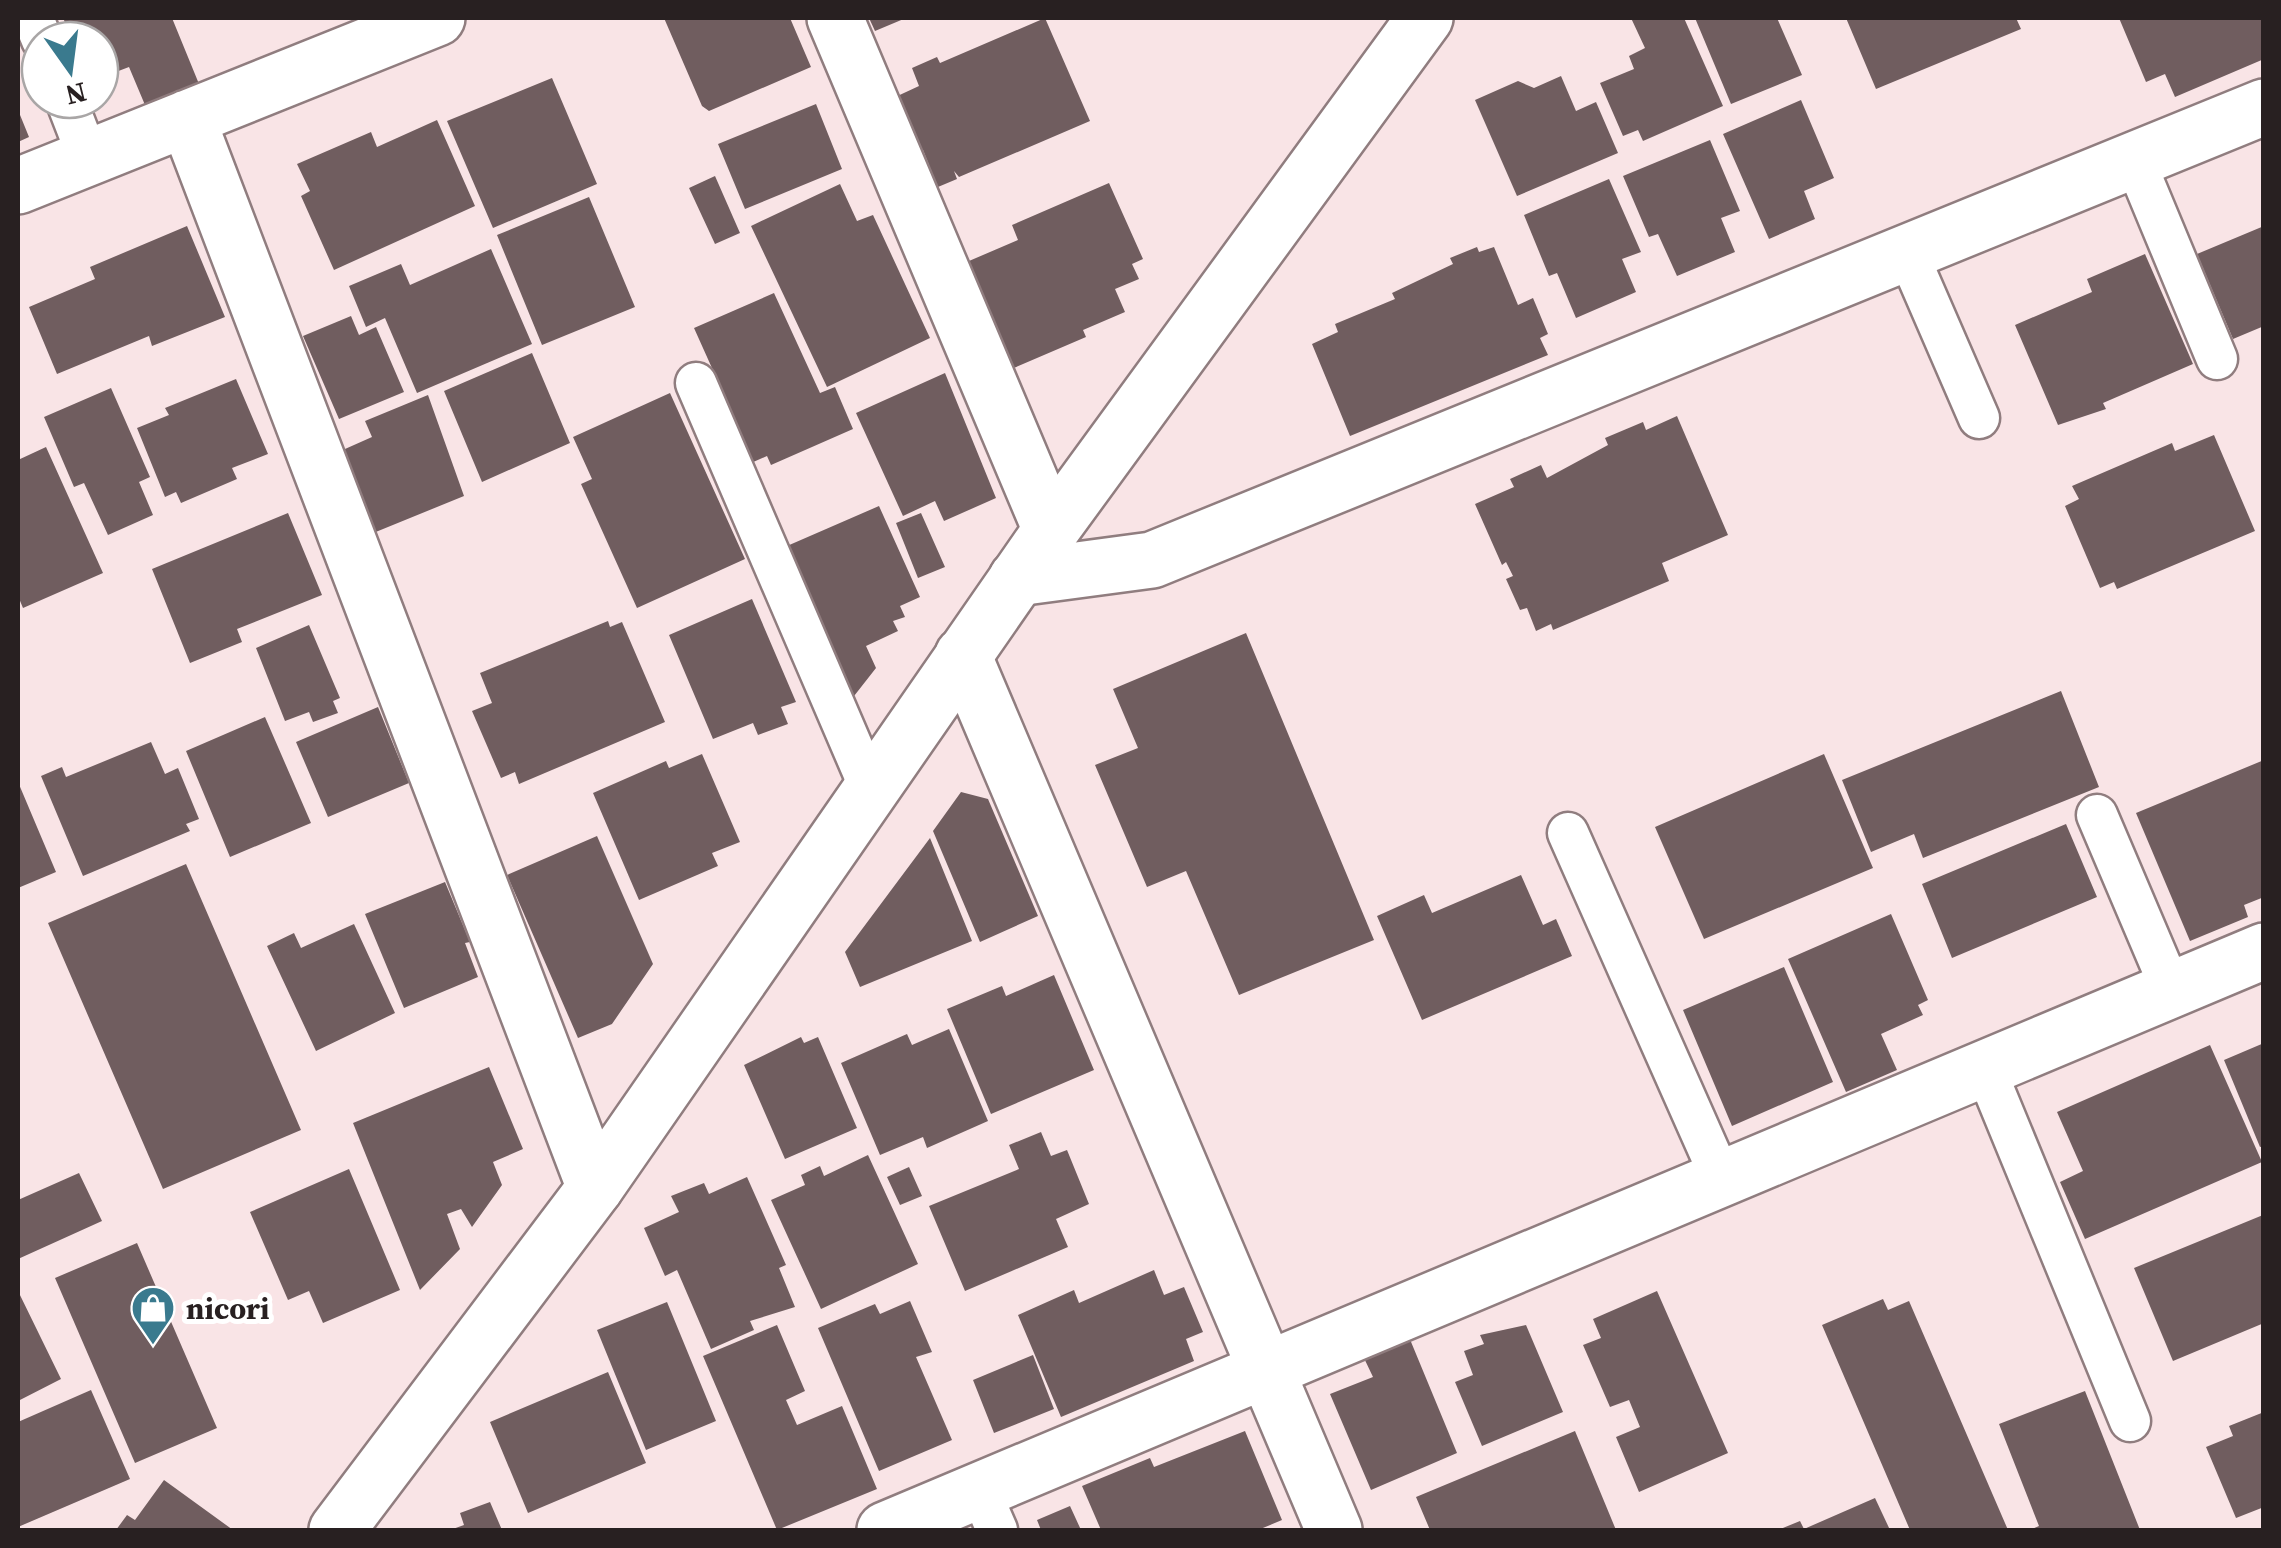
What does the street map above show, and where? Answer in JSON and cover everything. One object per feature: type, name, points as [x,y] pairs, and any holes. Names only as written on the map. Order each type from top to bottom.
[{"type":"street","points":[[18,186],[437,18]]},
{"type":"street","points":[[835,18],[1051,530]]},
{"type":"street","points":[[337,1530],[595,1188],[1051,530],[1425,18]]},
{"type":"street","points":[[1017,578],[1152,560],[2264,107]]},
{"type":"street","points":[[188,118],[595,1188]]},
{"type":"street","points":[[963,655],[1334,1530]]},
{"type":"street","points":[[885,1530],[989,1511],[1268,1372],[1984,1066],[2264,951]]},
{"type":"lane","points":[[74,120],[88,157]]},
{"type":"lane","points":[[2134,159],[2218,359]]},
{"type":"lane","points":[[1907,252],[1979,418]]},
{"type":"lane","points":[[696,383],[870,788]]},
{"type":"lane","points":[[2097,814],[2171,989]]},
{"type":"lane","points":[[1568,834],[1721,1178]]},
{"type":"lane","points":[[1984,1066],[2130,1420]]},
{"type":"building","points":[[172,18],[199,84],[145,105],[129,67],[120,70],[120,20],[64,20]]},
{"type":"building","points":[[664,18],[790,18],[811,67],[709,111],[702,106]]},
{"type":"building","points":[[869,18],[906,18],[875,31]]},
{"type":"building","points":[[1045,18],[1090,121],[959,177],[954,171],[957,179],[926,192],[916,169],[929,165],[923,150],[916,153],[891,99],[919,86],[912,68],[937,57],[940,63]]},
{"type":"building","points":[[1631,18],[1684,18],[1723,106],[1643,141],[1638,130],[1623,136],[1600,83],[1634,69],[1629,56],[1645,48]]},
{"type":"building","points":[[1695,18],[1777,18],[1802,75],[1731,104]]},
{"type":"building","points":[[1846,18],[2016,18],[2021,29],[1876,89]]},
{"type":"building","points":[[2119,18],[2264,18],[2264,59],[2175,97],[2165,74],[2146,82]]},
{"type":"building","points":[[1561,76],[1576,111],[1596,102],[1618,153],[1517,196],[1475,100],[1518,81],[1534,88]]},
{"type":"building","points":[[552,78],[597,184],[493,228],[447,121]]},
{"type":"building","points":[[1801,100],[1834,178],[1804,191],[1815,219],[1769,239],[1723,134]]},
{"type":"building","points":[[816,104],[842,169],[745,209],[718,144]]},
{"type":"building","points":[[18,110],[29,137],[18,142]]},
{"type":"building","points":[[437,120],[475,206],[334,270],[301,196],[310,191],[297,164],[371,132],[377,147]]},
{"type":"building","points":[[1710,140],[1740,211],[1721,218],[1735,252],[1677,276],[1658,234],[1649,237],[1623,176]]},
{"type":"building","points":[[715,176],[740,233],[715,244],[689,188]]},
{"type":"building","points":[[1609,179],[1641,252],[1622,259],[1636,292],[1576,318],[1557,273],[1549,276],[1524,215]]},
{"type":"building","points":[[1109,183],[1143,259],[1132,264],[1139,279],[1115,289],[1125,312],[1083,330],[1086,337],[1009,370],[962,264],[1018,240],[1012,225]]},
{"type":"building","points":[[840,184],[857,221],[873,215],[930,338],[827,387],[751,226]]},
{"type":"building","points":[[589,197],[635,307],[542,345],[497,235]]},
{"type":"building","points":[[187,226],[225,317],[152,346],[149,336],[57,374],[29,307],[95,279],[90,267]]},
{"type":"building","points":[[2264,226],[2264,326],[2233,339],[2197,254]]},
{"type":"building","points":[[1477,247],[1479,252],[1494,247],[1518,305],[1533,298],[1548,334],[1540,338],[1548,355],[1350,436],[1312,344],[1338,332],[1335,324],[1395,299],[1392,293],[1453,264],[1450,258]]},
{"type":"building","points":[[491,249],[532,344],[417,393],[385,318],[366,327],[349,286],[401,264],[410,285]]},
{"type":"building","points":[[2145,254],[2193,364],[2103,403],[2106,409],[2058,425],[2015,325],[2092,292],[2087,279]]},
{"type":"building","points":[[774,293],[820,393],[835,387],[853,429],[771,465],[767,456],[751,463],[721,410],[729,406],[694,328]]},
{"type":"building","points":[[351,316],[359,335],[376,327],[404,392],[339,419],[303,336]]},
{"type":"building","points":[[532,353],[570,443],[482,482],[444,391]]},
{"type":"building","points":[[945,373],[996,498],[944,521],[935,501],[903,516],[856,413]]},
{"type":"building","points":[[236,379],[268,454],[232,468],[237,479],[181,503],[176,492],[165,497],[137,428],[169,415],[165,408]]},
{"type":"building","points":[[111,388],[150,477],[139,482],[153,515],[108,535],[84,483],[74,487],[44,417]]},
{"type":"building","points":[[670,393],[745,559],[637,608],[581,484],[592,479],[573,437]]},
{"type":"building","points":[[428,395],[464,496],[361,538],[327,457],[372,437],[365,421]]},
{"type":"building","points":[[1677,416],[1728,535],[1662,563],[1669,581],[1553,630],[1551,624],[1536,631],[1527,608],[1520,610],[1506,579],[1513,576],[1506,562],[1502,565],[1475,504],[1514,487],[1510,479],[1541,465],[1547,478],[1608,445],[1605,438],[1643,422],[1646,430]]},
{"type":"building","points":[[2214,435],[2255,531],[2117,589],[2114,582],[2100,588],[2065,506],[2079,499],[2072,486],[2172,443],[2175,451]]},
{"type":"building","points":[[46,447],[103,573],[23,608],[18,596],[18,460]]},
{"type":"building","points":[[879,506],[920,597],[900,606],[905,617],[893,621],[898,631],[866,646],[876,668],[847,705],[804,611],[814,605],[787,546]]},
{"type":"building","points":[[288,513],[322,595],[237,629],[242,642],[190,663],[152,569]]},
{"type":"building","points":[[921,513],[945,567],[918,578],[896,523]]},
{"type":"building","points":[[752,599],[796,702],[781,707],[788,724],[758,735],[753,723],[713,739],[669,635]]},
{"type":"building","points":[[608,621],[610,627],[622,622],[665,722],[519,784],[515,772],[501,778],[472,711],[492,703],[480,673]]},
{"type":"building","points":[[309,625],[340,698],[333,701],[338,713],[313,722],[309,712],[285,721],[256,648]]},
{"type":"building","points":[[1246,633],[1374,940],[1239,995],[1186,871],[1147,887],[1095,765],[1138,748],[1113,689]]},
{"type":"building","points":[[2061,691],[2099,787],[1923,858],[1914,834],[1871,852],[1842,780]]},
{"type":"building","points":[[378,707],[409,783],[328,817],[296,742]]},
{"type":"building","points":[[265,717],[311,823],[230,857],[186,751]]},
{"type":"building","points":[[151,742],[165,774],[178,768],[199,819],[186,824],[190,831],[83,876],[41,776],[62,767],[66,777]]},
{"type":"building","points":[[702,754],[740,842],[712,853],[718,866],[639,900],[593,793],[666,761],[669,768]]},
{"type":"building","points":[[1824,754],[1873,868],[1704,939],[1655,827]]},
{"type":"building","points":[[2264,760],[2264,897],[2244,905],[2248,917],[2190,941],[2136,813]]},
{"type":"building","points":[[18,782],[56,872],[18,888]]},
{"type":"building","points":[[961,792],[988,799],[1038,916],[980,942],[933,831]]},
{"type":"building","points":[[2066,824],[2097,897],[1952,958],[1922,884]]},
{"type":"building","points":[[597,836],[653,964],[612,1024],[578,1038],[507,875]]},
{"type":"building","points":[[930,838],[972,941],[860,987],[845,952]]},
{"type":"building","points":[[186,864],[301,1130],[163,1189],[48,923]]},
{"type":"building","points":[[1521,875],[1543,925],[1556,919],[1572,956],[1422,1020],[1377,916],[1424,895],[1432,913]]},
{"type":"building","points":[[445,882],[470,942],[465,943],[478,977],[404,1008],[365,914]]},
{"type":"building","points":[[1891,914],[1928,1000],[1918,1005],[1923,1015],[1881,1034],[1897,1070],[1846,1092],[1788,959]]},
{"type":"building","points":[[354,924],[395,1013],[316,1051],[267,946],[294,933],[301,948]]},
{"type":"building","points":[[1784,967],[1833,1082],[1732,1126],[1683,1010]]},
{"type":"building","points":[[1054,975],[1094,1070],[991,1114],[947,1009],[1002,986],[1006,996]]},
{"type":"building","points":[[949,1029],[988,1121],[927,1148],[923,1137],[880,1155],[841,1063],[907,1034],[912,1045]]},
{"type":"building","points":[[801,1037],[804,1043],[818,1037],[857,1128],[785,1159],[744,1065]]},
{"type":"building","points":[[2264,1043],[2264,1146],[2260,1147],[2224,1060]]},
{"type":"building","points":[[2210,1045],[2262,1162],[2085,1239],[2060,1182],[2083,1171],[2057,1112]]},
{"type":"building","points":[[489,1067],[523,1149],[493,1162],[502,1185],[472,1227],[461,1209],[447,1214],[460,1249],[420,1290],[353,1123]]},
{"type":"building","points":[[1041,1132],[1051,1156],[1067,1150],[1089,1204],[1056,1219],[1068,1247],[965,1291],[929,1206],[1019,1169],[1009,1145]]},
{"type":"building","points":[[868,1155],[918,1264],[821,1309],[771,1200],[805,1185],[801,1175],[820,1166],[824,1176]]},
{"type":"building","points":[[909,1167],[922,1196],[900,1205],[887,1177]]},
{"type":"building","points":[[349,1169],[400,1290],[323,1323],[309,1291],[288,1300],[250,1212]]},
{"type":"building","points":[[79,1173],[102,1221],[18,1259],[18,1200]]},
{"type":"building","points":[[747,1177],[786,1265],[779,1268],[795,1307],[750,1321],[754,1330],[711,1349],[677,1270],[665,1276],[644,1228],[679,1212],[671,1196],[704,1183],[709,1194]]},
{"type":"building","points":[[2263,1215],[2264,1323],[2173,1361],[2134,1268]]},
{"type":"building","points":[[137,1243],[217,1428],[135,1463],[55,1278]]},
{"type":"building","points":[[1154,1270],[1164,1295],[1184,1287],[1203,1332],[1186,1339],[1194,1361],[1061,1417],[1018,1315],[1074,1290],[1079,1303]]},
{"type":"building","points":[[18,1291],[61,1379],[18,1401]]},
{"type":"building","points":[[1657,1291],[1728,1453],[1639,1492],[1616,1437],[1640,1427],[1629,1400],[1610,1407],[1583,1345],[1601,1338],[1593,1319]]},
{"type":"building","points":[[1883,1299],[1888,1310],[1909,1301],[2008,1530],[1910,1530],[1822,1325]]},
{"type":"building","points":[[910,1301],[932,1352],[916,1357],[952,1440],[879,1471],[818,1328],[875,1304],[880,1314]]},
{"type":"building","points":[[667,1302],[716,1421],[646,1450],[597,1330]]},
{"type":"building","points":[[777,1325],[805,1391],[786,1400],[797,1425],[842,1406],[877,1489],[777,1530],[703,1356]]},
{"type":"building","points":[[1526,1325],[1563,1412],[1482,1446],[1455,1382],[1473,1375],[1464,1351],[1484,1344],[1480,1335]]},
{"type":"building","points":[[1409,1337],[1457,1453],[1371,1490],[1330,1394],[1373,1377],[1363,1356]]},
{"type":"building","points":[[1033,1355],[1054,1409],[994,1433],[973,1380]]},
{"type":"building","points":[[608,1372],[646,1463],[528,1513],[490,1422]]},
{"type":"building","points":[[91,1390],[130,1479],[18,1527],[18,1422]]},
{"type":"building","points":[[2085,1391],[2140,1530],[2030,1530],[2039,1526],[1999,1424]]},
{"type":"building","points":[[2264,1412],[2264,1507],[2236,1518],[2206,1447],[2233,1436],[2229,1426]]},
{"type":"building","points":[[1245,1431],[1282,1520],[1258,1530],[1101,1530],[1082,1486],[1150,1458],[1154,1467]]},
{"type":"building","points":[[1575,1431],[1616,1530],[1430,1530],[1416,1497]]},
{"type":"building","points":[[164,1480],[233,1530],[116,1530],[127,1515],[135,1520]]},
{"type":"building","points":[[1875,1498],[1890,1530],[1778,1530],[1800,1521],[1804,1529]]},
{"type":"building","points":[[490,1502],[502,1530],[450,1530],[464,1525],[460,1513]]},
{"type":"building","points":[[1070,1506],[1081,1530],[1041,1530],[1037,1520]]},
{"type":"place","name":"nicori","points":[[153,1346]]}]
